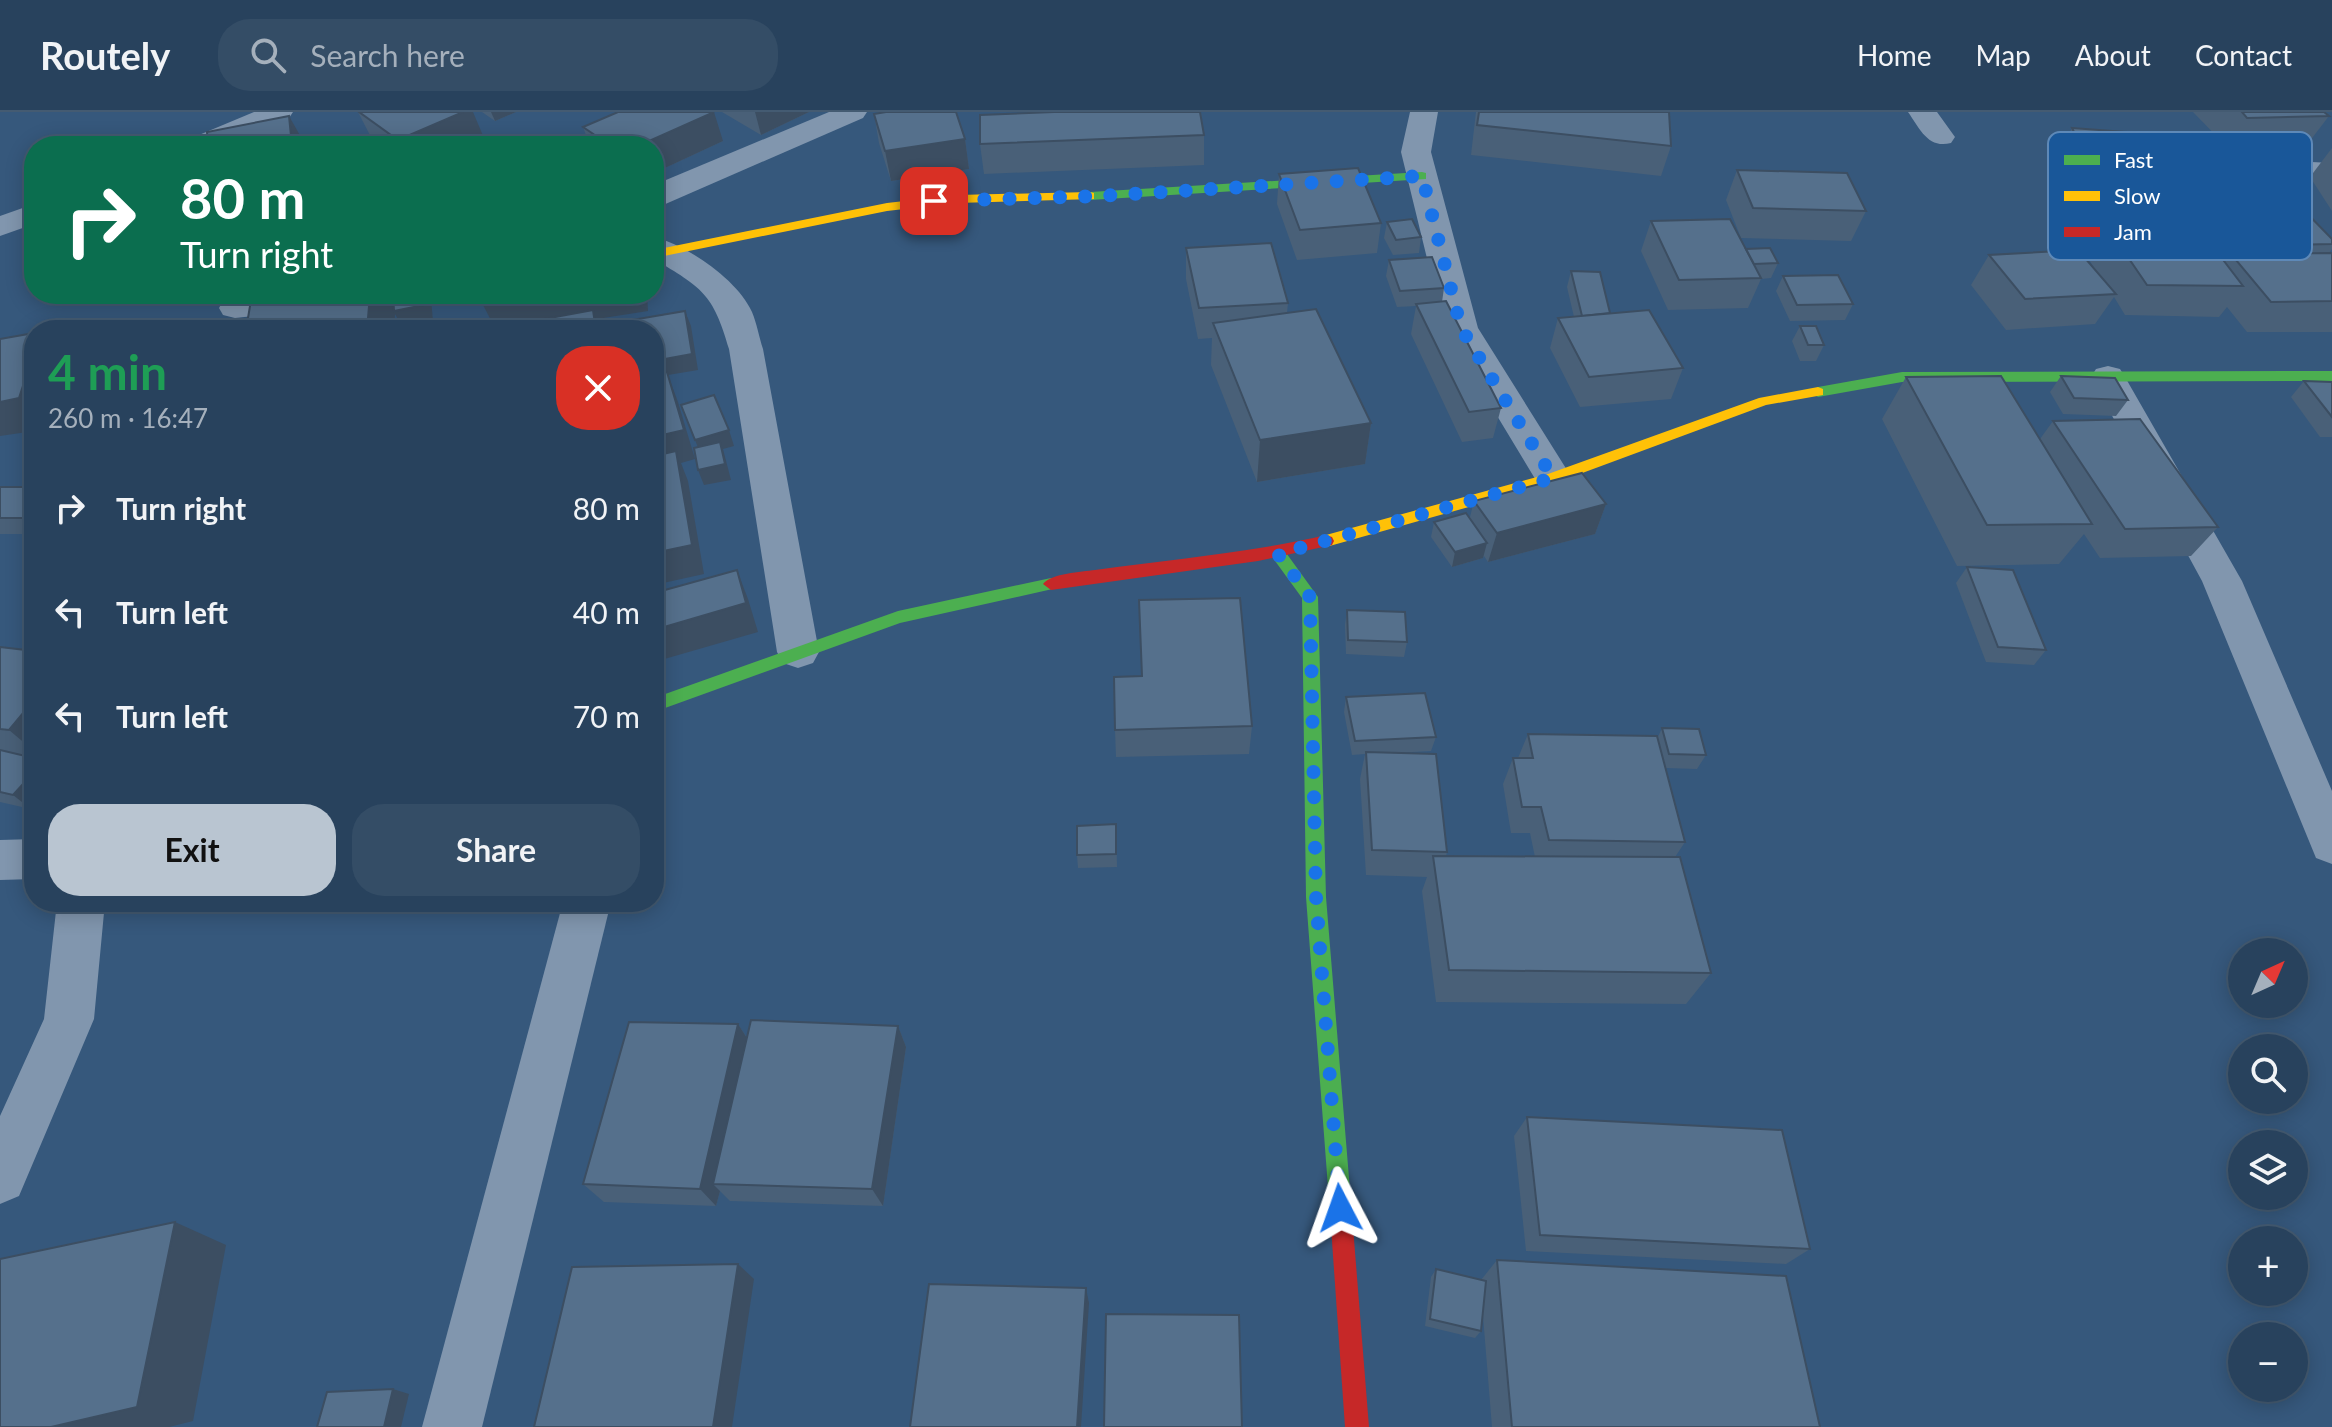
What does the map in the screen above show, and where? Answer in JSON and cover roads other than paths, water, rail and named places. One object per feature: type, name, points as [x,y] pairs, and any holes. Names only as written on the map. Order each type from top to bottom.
[{"type":"street","points":[[221,136],[279,112]]},
{"type":"street","points":[[664,192],[853,112]]},
{"type":"street","points":[[1424,112],[1416,152],[1461,328],[1553,478]]},
{"type":"street","points":[[1922,112],[1941,137]]},
{"type":"street","points":[[2312,171],[2332,172]]},
{"type":"street","points":[[664,248],[887,207],[957,199],[1100,196],[1422,176]]},
{"type":"street","points":[[0,227],[24,217]]},
{"type":"street","points":[[664,252],[708,278],[735,311],[746,349],[798,652]]},
{"type":"street","points":[[235,308],[273,304]]},
{"type":"street","points":[[664,701],[898,617],[1103,573],[1278,554],[1553,478],[1764,401],[1902,377],[2332,376]]},
{"type":"street","points":[[2108,377],[2222,581],[2332,844]]},
{"type":"street","points":[[1278,554],[1310,597],[1316,897],[1357,1427]]},
{"type":"street","points":[[0,860],[24,859]]},
{"type":"street","points":[[0,1177],[69,1019],[80,912]]},
{"type":"street","points":[[452,1427],[584,912]]}]
